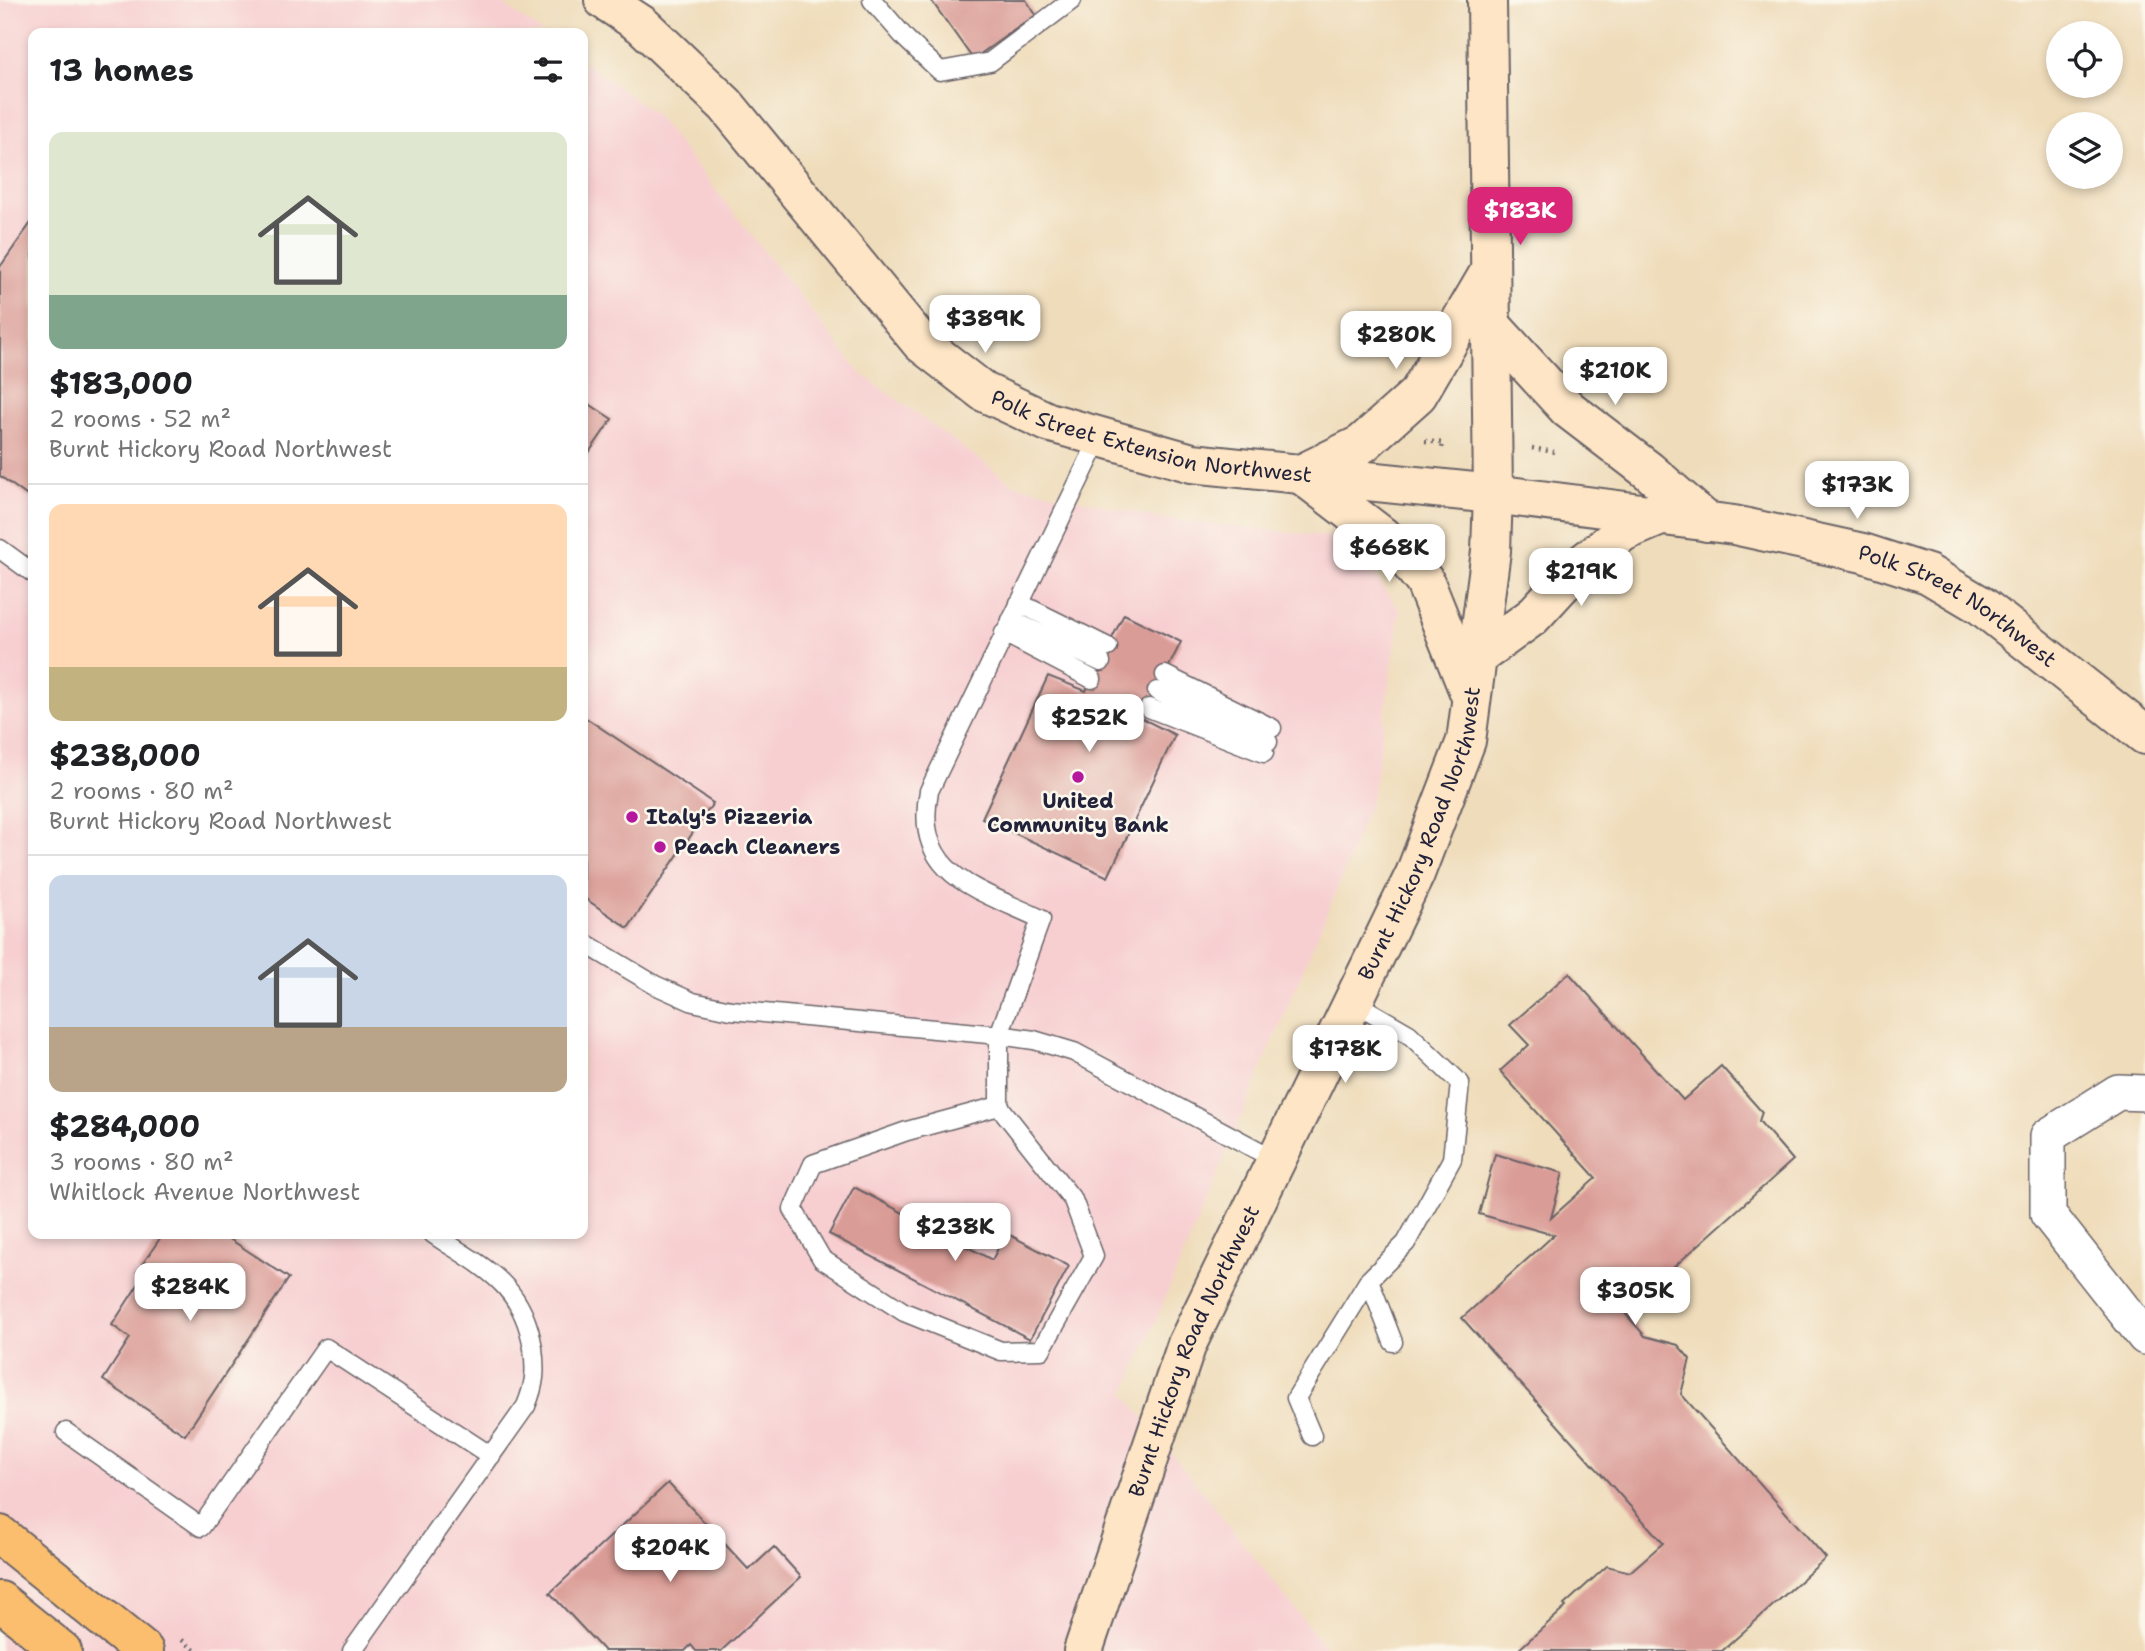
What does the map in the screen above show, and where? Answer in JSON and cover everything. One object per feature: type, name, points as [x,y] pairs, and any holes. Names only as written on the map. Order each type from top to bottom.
[{"type":"highway","points":[[0,1535],[144,1651]]},
{"type":"highway","points":[[0,1601],[62,1651]]},
{"type":"street","name":"Polk Street Extension Northwest","points":[[604,0],[642,25],[726,105],[922,343],[984,392],[1048,422],[1192,463],[1493,495]]},
{"type":"street","name":"Burnt Hickory Road Northwest","points":[[1083,1651],[1187,1344],[1415,874],[1466,741],[1491,551],[1493,495],[1487,0]]},
{"type":"street","points":[[1472,698],[1425,582],[1419,574],[1400,551],[1301,474],[1362,444],[1418,394],[1490,271]]},
{"type":"street","points":[[1491,325],[1568,408],[1707,522]]},
{"type":"street","name":"Polk Street Northwest","points":[[1493,495],[1734,526],[1863,553],[1928,574],[1982,606],[2145,735]]},
{"type":"street","points":[[1477,657],[1532,617],[1577,568],[1623,532],[1661,516]]},
{"type":"street","points":[[2145,1093],[2118,1092],[2048,1136],[2048,1214],[2145,1337]]},
{"type":"lane","points":[[872,0],[906,39],[940,71],[990,62],[1072,0]]},
{"type":"lane","points":[[999,1106],[907,1131],[813,1164],[793,1209],[822,1259],[904,1311],[1001,1351],[1041,1349],[1094,1256],[1073,1200],[999,1106],[999,1035],[1041,919],[958,879],[940,863],[928,837],[925,812],[929,791],[1100,437]]},
{"type":"lane","points":[[0,549],[28,569]]},
{"type":"lane","points":[[1008,627],[1104,654],[1019,603]]},
{"type":"lane","points":[[1008,627],[1092,679]]},
{"type":"lane","points":[[1165,674],[1268,741]]},
{"type":"lane","points":[[1157,691],[1268,741]]},
{"type":"lane","points":[[1149,708],[1268,741]]},
{"type":"lane","points":[[588,945],[655,985],[692,1002],[731,1010],[999,1035],[1034,1040],[1074,1052],[1276,1160]]},
{"type":"lane","points":[[1312,1436],[1296,1398],[1369,1280],[1406,1243],[1452,1159],[1460,1083],[1409,1034],[1352,1001]]},
{"type":"lane","points":[[359,1649],[526,1406],[536,1384],[530,1332],[521,1307],[509,1289],[492,1274],[440,1239]]},
{"type":"lane","points":[[1369,1280],[1393,1342]]},
{"type":"lane","points":[[66,1432],[201,1527],[326,1348],[491,1456]]},
{"type":"path","points":[[1531,448],[1558,452]]},
{"type":"shaded area","points":[[0,0],[497,0],[536,28],[28,28],[28,1239],[588,1239],[588,66],[656,115],[860,373],[1013,484],[1162,519],[1348,539],[1400,611],[1373,794],[1343,874],[1125,1394],[1328,1651],[0,1651]]},
{"type":"building","points":[[931,0],[1026,0],[1036,15],[973,59]]},
{"type":"building","points":[[28,227],[28,496],[0,476],[0,267]]},
{"type":"building","points":[[588,403],[612,419],[588,454]]},
{"type":"building","name":"United Community Bank","points":[[1124,614],[1181,642],[1143,719],[1175,735],[1108,877],[982,818],[1048,676],[1086,691]]},
{"type":"building","points":[[588,719],[713,803],[628,928],[588,900]]},
{"type":"building","points":[[1569,973],[1683,1100],[1721,1066],[1762,1112],[1759,1121],[1793,1160],[1624,1312],[1645,1336],[1678,1345],[1690,1359],[1681,1394],[1826,1558],[1722,1651],[1517,1651],[1607,1566],[1630,1572],[1663,1543],[1462,1318],[1554,1235],[1479,1214],[1495,1154],[1563,1173],[1551,1218],[1596,1178],[1500,1071],[1529,1045],[1510,1025]]},
{"type":"building","points":[[854,1187],[992,1260],[1006,1233],[1069,1266],[1030,1339],[829,1234]]},
{"type":"building","points":[[160,1239],[230,1239],[289,1278],[185,1435],[103,1380],[130,1338],[112,1325],[145,1274],[137,1272]]},
{"type":"building","points":[[668,1483],[749,1570],[774,1547],[801,1577],[721,1651],[696,1651],[691,1645],[685,1651],[604,1651],[550,1593]]},
{"type":"place","name":"United Community Bank","points":[[1078,777]]},
{"type":"place","name":"Italy's Pizzeria","points":[[632,817]]},
{"type":"place","name":"Peach Cleaners","points":[[660,847]]}]
